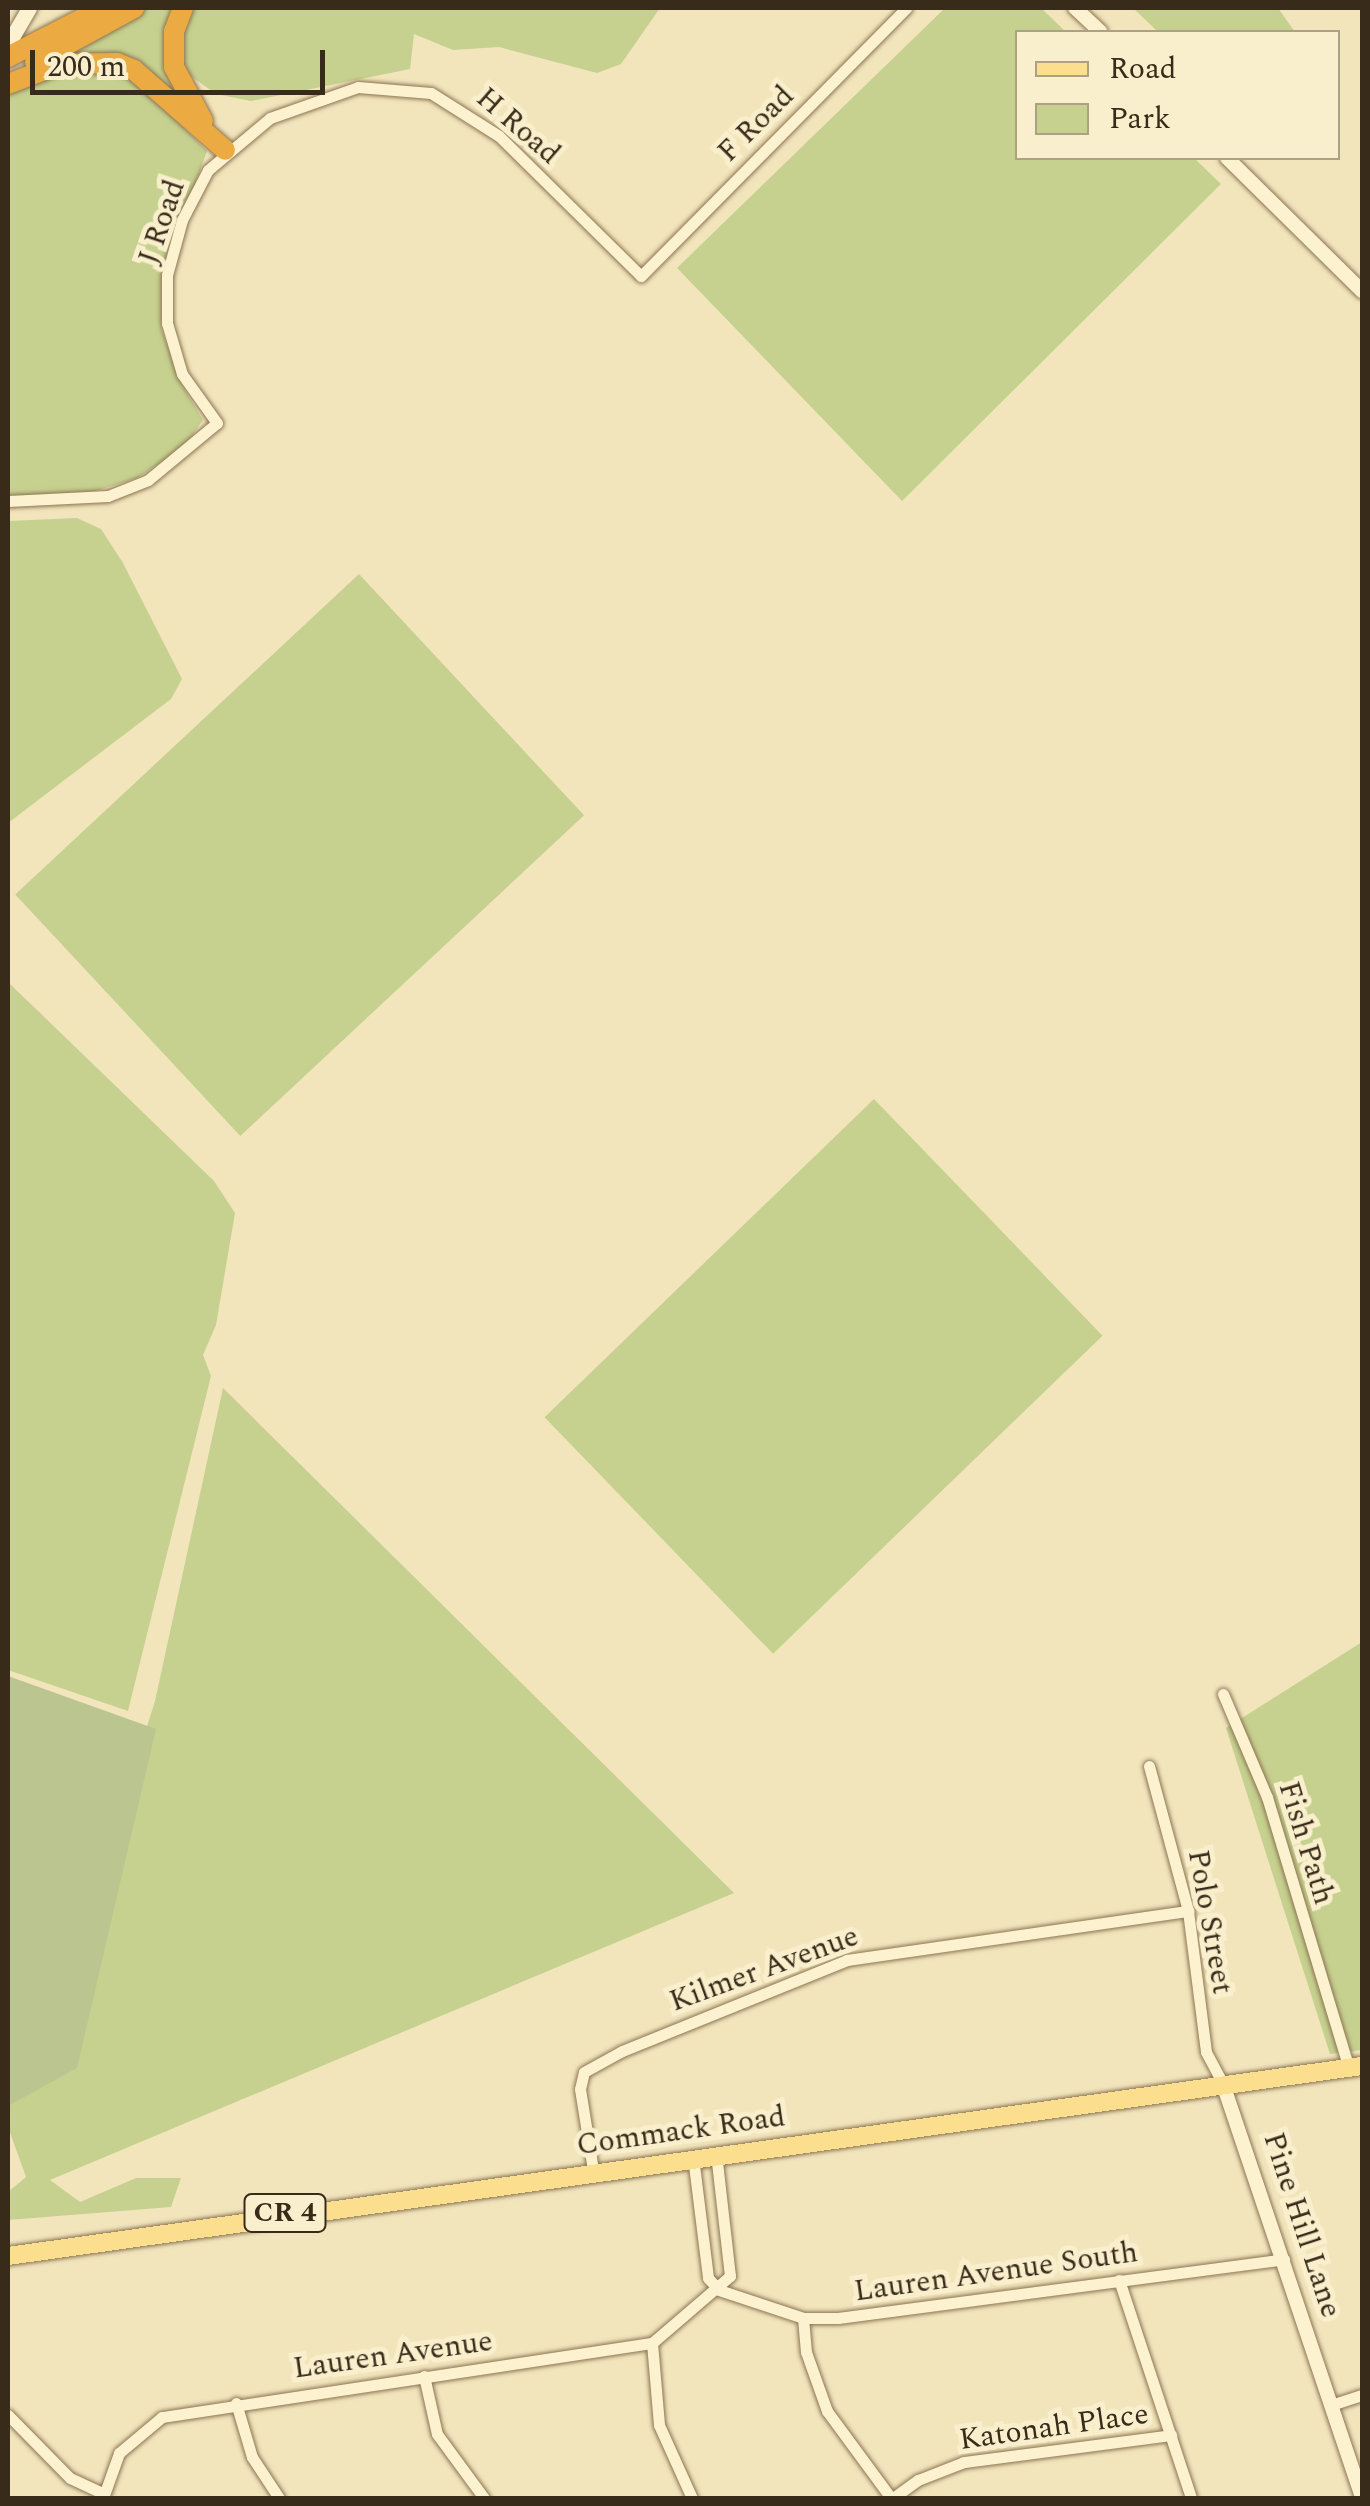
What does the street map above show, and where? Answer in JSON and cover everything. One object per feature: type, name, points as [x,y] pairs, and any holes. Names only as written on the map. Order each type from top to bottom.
[{"type":"highway","points":[[8,57],[103,8]]},
{"type":"highway","points":[[8,81],[134,8]]},
{"type":"highway","points":[[183,8],[174,32],[174,66],[189,102],[225,150]]},
{"type":"highway","points":[[8,81],[60,64],[117,63],[134,70],[225,150]]},
{"type":"main road","points":[[8,44],[25,11]]},
{"type":"main road","name":"Commack Road","points":[[8,2256],[593,2170],[1356,2067]]},
{"type":"street","name":"F Road","points":[[641,276],[906,8]]},
{"type":"street","points":[[1075,8],[1099,30]]},
{"type":"street","name":"H Road","points":[[225,150],[270,118],[333,92],[383,87],[431,92],[498,136],[641,276]]},
{"type":"street","name":"J Road","points":[[8,501],[73,502],[108,496],[148,480],[218,424],[182,374],[166,301],[182,220],[225,150]]},
{"type":"street","points":[[1230,160],[1362,291]]},
{"type":"street","name":"Fish Path","points":[[1223,1694],[1267,1797],[1356,2067]]},
{"type":"street","name":"Polo Street","points":[[1149,1766],[1188,1911],[1206,2052],[1223,2084]]},
{"type":"street","name":"Kilmer Avenue","points":[[593,2170],[580,2089],[584,2072],[622,2050],[847,1960],[1188,1911]]},
{"type":"street","name":"Pine Hill Lane","points":[[1223,2084],[1362,2498]]},
{"type":"street","points":[[692,2498],[659,2425],[652,2343],[676,2317],[718,2290],[730,2276],[716,2154]]},
{"type":"street","points":[[693,2157],[708,2278],[718,2290]]},
{"type":"street","name":"Lauren Avenue South","points":[[718,2290],[803,2318],[1284,2260]]},
{"type":"street","points":[[1119,2280],[1191,2498]]},
{"type":"street","points":[[803,2318],[806,2352],[827,2411],[892,2498]]},
{"type":"street","name":"Lauren Avenue","points":[[103,2496],[119,2452],[136,2433],[162,2416],[652,2343]]},
{"type":"street","points":[[424,2376],[437,2434],[484,2498]]},
{"type":"street","points":[[1330,2404],[1362,2395]]},
{"type":"street","points":[[236,2403],[252,2457],[278,2498]]},
{"type":"street","points":[[8,2415],[70,2478],[103,2496]]},
{"type":"street","name":"Katonah Place","points":[[892,2498],[918,2480],[964,2462],[1171,2435]]},
{"type":"green space","points":[[149,8],[178,8],[178,97],[133,62],[99,53],[61,56]]},
{"type":"green space","points":[[188,8],[660,8],[621,64],[597,73],[499,47],[453,50],[414,34],[410,69],[251,101],[216,94],[178,67]]},
{"type":"green space","points":[[945,8],[1041,8],[1064,30],[1015,30],[1015,160],[1196,160],[1221,184],[902,501],[677,268]]},
{"type":"green space","points":[[1133,8],[1278,8],[1294,30],[1156,30]]},
{"type":"green space","points":[[67,67],[127,70],[207,151],[161,279],[161,328],[182,385],[203,420],[183,448],[137,478],[80,496],[23,499],[8,495],[8,91]]},
{"type":"green space","points":[[77,518],[101,529],[123,563],[182,679],[171,699],[8,823],[8,521]]},
{"type":"green space","points":[[359,574],[584,815],[240,1136],[15,895]]},
{"type":"green space","points":[[8,982],[214,1181],[235,1213],[216,1325],[203,1355],[211,1376],[128,1711],[8,1670]]},
{"type":"green space","points":[[874,1099],[1103,1336],[773,1654],[545,1417]]},
{"type":"green space","points":[[223,1388],[734,1893],[50,2180],[80,2202],[136,2178],[181,2178],[171,2207],[8,2220],[8,2192],[26,2177],[8,2127],[8,1867],[108,1851],[155,1701]]},
{"type":"green space","points":[[1362,1642],[1362,2050],[1330,2054],[1226,1728]]},
{"type":"green space","points":[[8,1676],[156,1729],[77,2068],[8,2106]]}]
